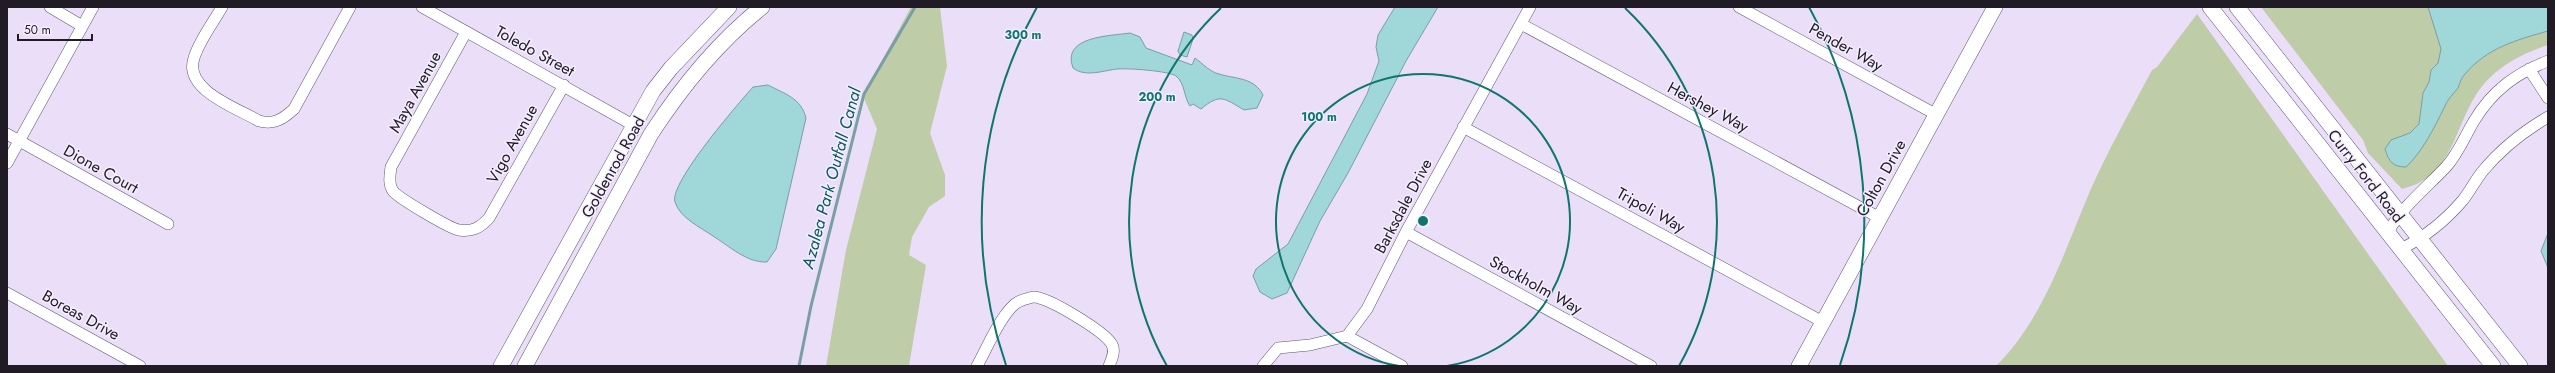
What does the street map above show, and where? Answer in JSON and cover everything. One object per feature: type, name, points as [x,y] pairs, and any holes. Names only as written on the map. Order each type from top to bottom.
[{"type":"main road","name":"Goldenrod Road","points":[[501,366],[633,124],[671,68],[729,7]]},
{"type":"main road","name":"Goldenrod Road","points":[[525,366],[651,134],[668,108],[693,74],[741,24],[762,7]]},
{"type":"main road","name":"Curry Ford Road","points":[[2210,7],[2493,366]]},
{"type":"main road","points":[[2227,7],[2250,24]]},
{"type":"main road","name":"Curry Ford Road","points":[[2237,7],[2520,366]]},
{"type":"main road","name":"Colton Drive","points":[[1799,366],[1937,115],[1992,8]]},
{"type":"main road","points":[[514,366],[514,359],[532,326],[530,312]]},
{"type":"street","points":[[50,7],[82,26]]},
{"type":"street","points":[[7,163],[92,7]]},
{"type":"street","points":[[222,7],[194,58],[192,69],[196,82],[205,91],[259,120],[269,123],[282,119],[294,109],[350,7]]},
{"type":"street","name":"Toledo Street","points":[[422,7],[633,124]]},
{"type":"street","name":"Barksdale Drive","points":[[1347,336],[1367,309],[1406,232],[1530,7]]},
{"type":"street","name":"Pender Way","points":[[1739,7],[1937,115]]},
{"type":"street","name":"Hershey Way","points":[[1521,24],[1880,218]]},
{"type":"street","name":"Maya Avenue","points":[[466,32],[391,167],[389,182],[393,190],[402,199],[457,230],[468,231],[481,227],[489,218]]},
{"type":"street","points":[[2388,232],[2399,213],[2446,166],[2486,102],[2505,82],[2529,69],[2548,62]]},
{"type":"street","points":[[2529,69],[2548,98]]},
{"type":"street","name":"Vigo Avenue","points":[[489,218],[564,85]]},
{"type":"street","points":[[2401,249],[2420,239],[2443,221],[2463,200],[2483,171],[2503,151],[2528,129],[2548,117]]},
{"type":"street","name":"Tripoli Way","points":[[1463,127],[1823,322]]},
{"type":"street","name":"Dione Court","points":[[7,134],[168,224]]},
{"type":"street","name":"Stockholm Way","points":[[1406,232],[1650,366]]},
{"type":"street","name":"Boreas Drive","points":[[7,293],[140,366]]},
{"type":"street","points":[[977,366],[1006,315],[1017,303],[1033,297],[1046,300],[1100,332],[1112,344],[1113,356],[1109,366]]},
{"type":"street","points":[[1263,366],[1278,348],[1310,345],[1347,336],[1402,366]]},
{"type":"shaded area","points":[[911,7],[940,7],[947,66],[930,133],[945,175],[945,196],[929,207],[912,237],[909,255],[926,265],[909,366],[826,366],[846,250],[877,129],[863,96]]},
{"type":"shaded area","points":[[1395,7],[1438,7],[1406,61],[1348,173],[1320,221],[1287,293],[1272,299],[1260,292],[1253,276],[1256,269],[1288,244],[1367,94],[1379,61],[1376,47],[1378,35]]},
{"type":"shaded area","points":[[2261,7],[2548,7],[2548,45],[2519,57],[2493,74],[2486,81],[2473,100],[2442,163],[2433,173],[2422,181],[2402,189],[2368,153],[2363,140]]},
{"type":"shaded area","points":[[2428,7],[2548,7],[2548,31],[2513,42],[2492,51],[2474,65],[2464,76],[2458,88],[2450,97],[2423,147],[2406,167],[2402,167],[2392,163],[2385,149],[2391,140],[2410,133],[2419,124],[2423,93],[2429,82],[2431,70],[2438,63],[2441,49]]},
{"type":"shaded area","points":[[2197,14],[2448,366],[1996,366],[2013,347],[2040,306],[2097,176],[2152,70],[2157,67]]},
{"type":"shaded area","points":[[1184,32],[1192,35],[1193,39],[1187,57],[1180,55],[1178,51]]},
{"type":"shaded area","points":[[1130,33],[1140,37],[1146,48],[1192,65],[1195,58],[1216,73],[1244,80],[1255,85],[1263,95],[1257,108],[1244,110],[1227,100],[1222,99],[1213,101],[1201,109],[1193,104],[1190,106],[1183,86],[1179,79],[1172,74],[1148,70],[1123,69],[1084,73],[1073,68],[1071,57],[1074,49],[1080,44],[1100,37]]},
{"type":"shaded area","points":[[768,85],[792,97],[804,111],[806,118],[776,249],[767,262],[760,262],[745,257],[697,226],[681,213],[675,202],[676,192],[683,178],[720,126],[753,87]]},
{"type":"shaded area","points":[[2548,233],[2548,268],[2541,251]]},
{"type":"waterway","name":"Azalea Park Outfall Canal","points":[[799,366],[811,306],[864,94],[915,7]]}]
